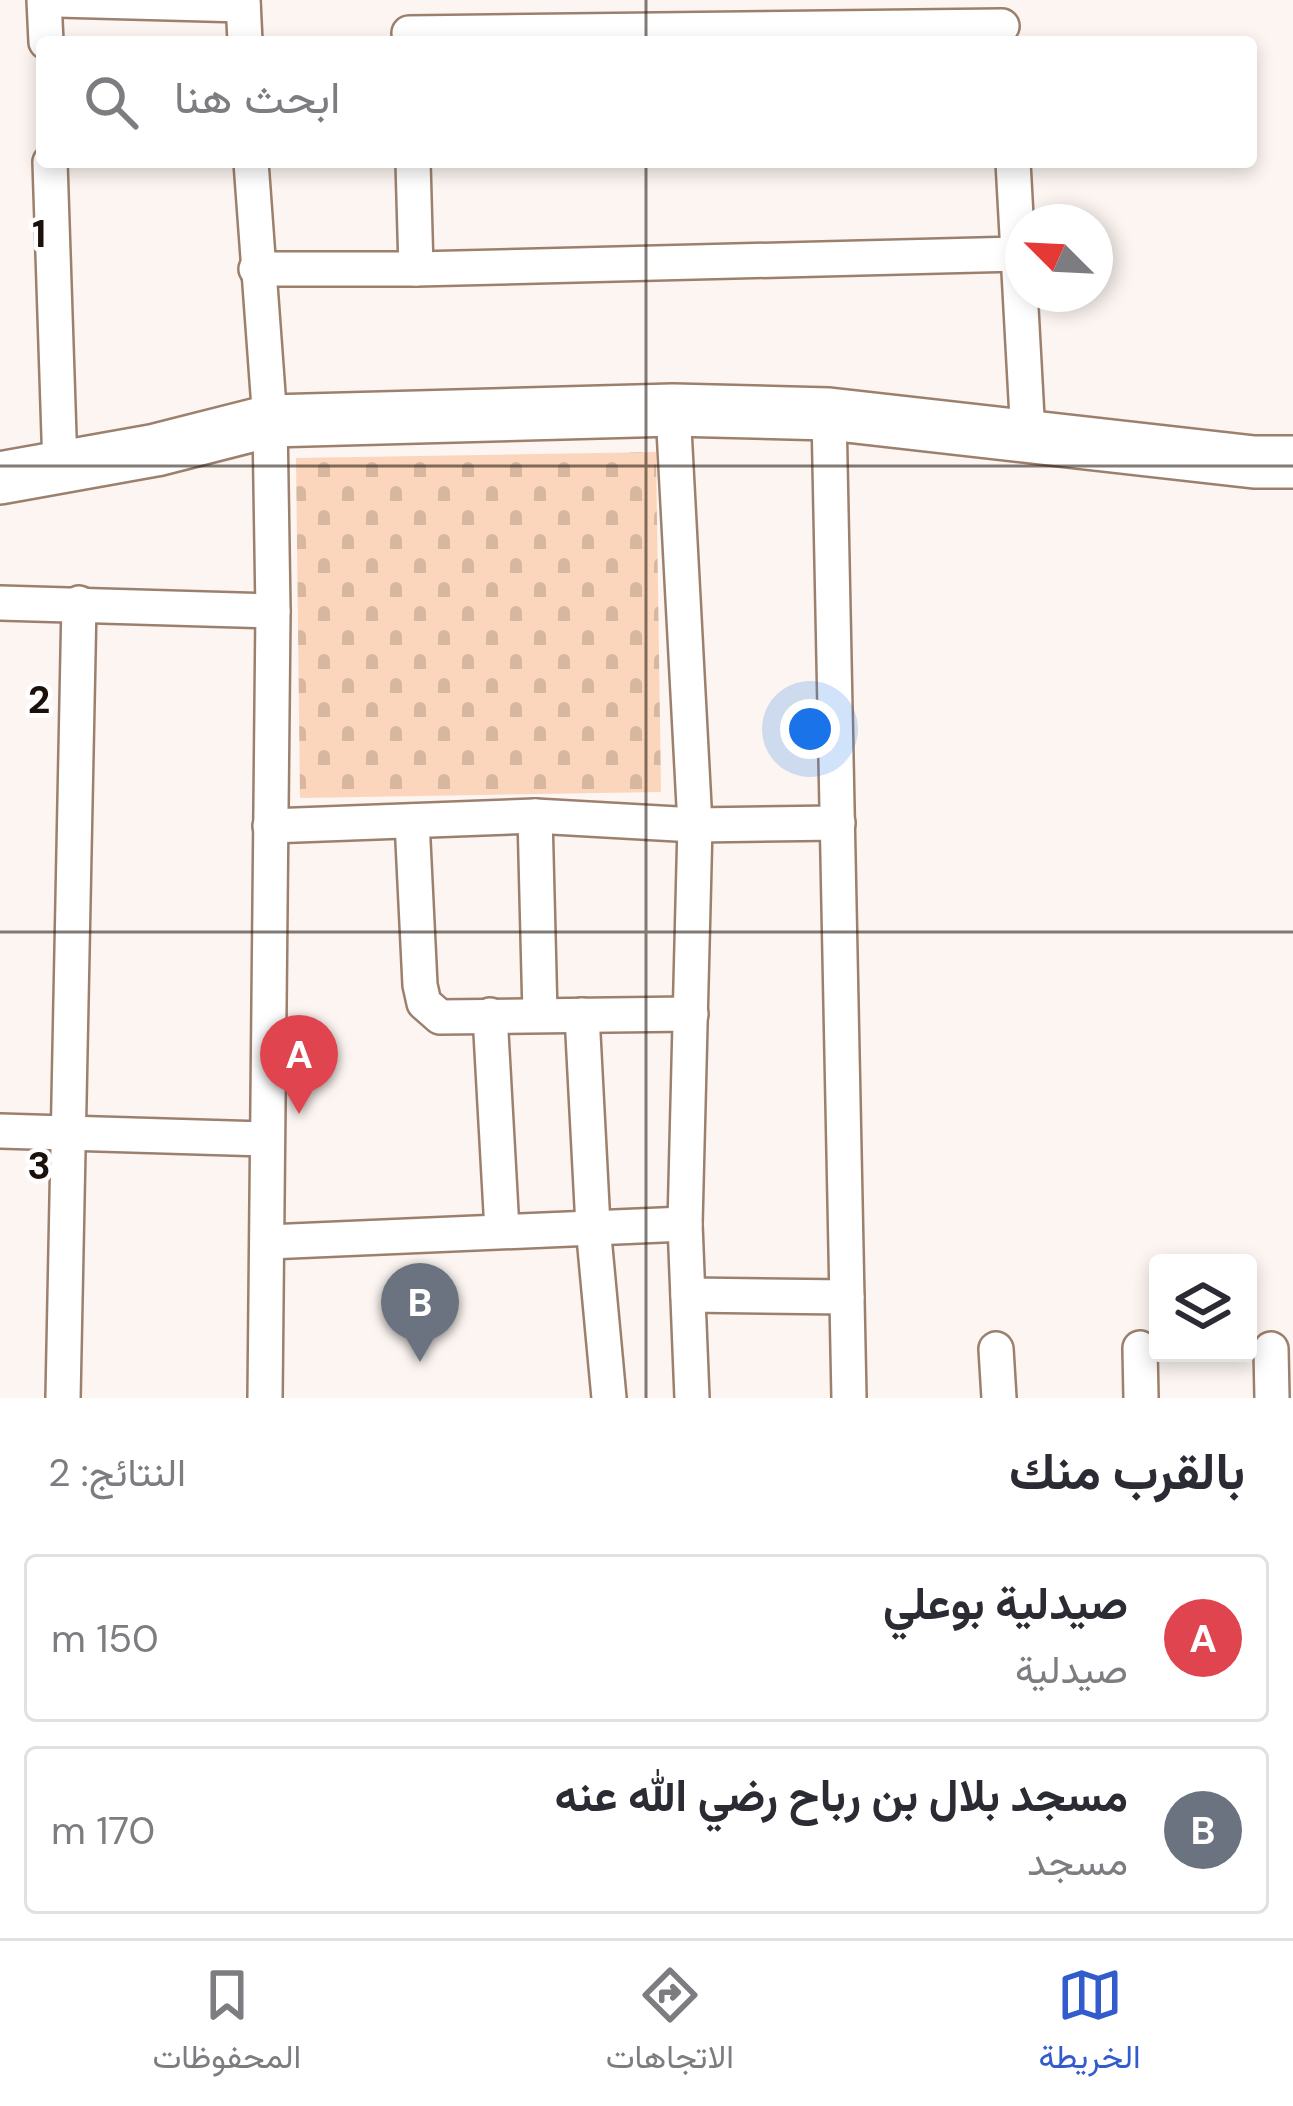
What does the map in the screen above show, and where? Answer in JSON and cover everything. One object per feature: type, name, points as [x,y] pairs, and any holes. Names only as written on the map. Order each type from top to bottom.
[{"type":"main road","points":[[0,478],[155,450],[270,421],[673,410],[829,414],[1283,463]]},
{"type":"street","points":[[44,0],[46,36]]},
{"type":"street","points":[[58,0],[243,2],[245,36]]},
{"type":"street","points":[[409,25],[755,15],[1003,23]]},
{"type":"street","points":[[50,168],[60,467]]},
{"type":"street","points":[[250,168],[270,421],[265,1398]]},
{"type":"street","points":[[413,168],[416,269]]},
{"type":"street","points":[[1012,168],[1015,204]]},
{"type":"street","points":[[256,269],[1005,254]]},
{"type":"street","points":[[1022,312],[1028,436]]},
{"type":"street","points":[[673,410],[695,825],[685,1225],[692,1398]]},
{"type":"street","points":[[829,414],[848,1398]]},
{"type":"street","points":[[0,603],[272,611]]},
{"type":"street","points":[[63,1398],[79,603]]},
{"type":"street","points":[[270,826],[536,816],[695,825],[838,823]]},
{"type":"street","points":[[536,816],[540,1015]]},
{"type":"street","points":[[412,820],[420,985],[424,1004],[440,1017],[691,1014]]},
{"type":"street","points":[[490,1015],[502,1230]]},
{"type":"street","points":[[582,1016],[593,1226],[609,1398]]},
{"type":"street","points":[[0,1131],[266,1139]]},
{"type":"street","points":[[268,1242],[685,1225]]},
{"type":"street","points":[[688,1295],[847,1297]]},
{"type":"street","points":[[996,1348],[999,1398]]},
{"type":"street","points":[[1141,1348],[1141,1398]]},
{"type":"street","points":[[1271,1348],[1272,1398]]},
{"type":"green space","points":[[656,452],[661,792],[300,798],[296,458]]},
{"type":"place","name":"صيدلية بوعلي","points":[[299,1114]]},
{"type":"place","name":"مسجد بلال بن رباح رضي الله عنه","points":[[420,1362]]}]
